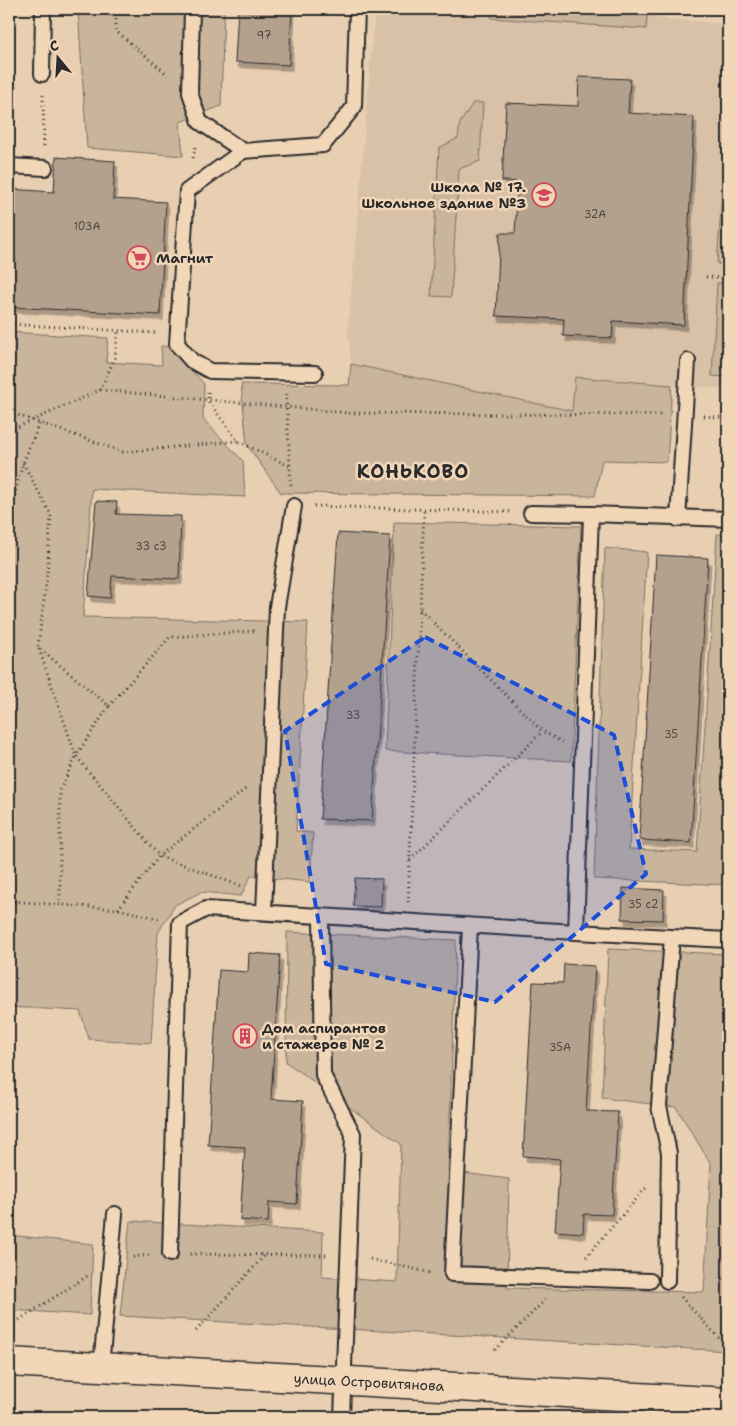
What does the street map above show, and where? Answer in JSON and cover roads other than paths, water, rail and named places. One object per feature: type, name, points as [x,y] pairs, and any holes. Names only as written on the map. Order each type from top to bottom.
[{"type":"main road","name":"улица Островитянова","points":[[9,1362],[728,1402]]},
{"type":"lane","points":[[42,74],[43,9]]},
{"type":"lane","points":[[192,9],[190,93],[200,122],[243,151]]},
{"type":"lane","points":[[315,373],[210,372],[192,361],[177,344],[188,191],[243,151],[323,145],[354,107],[357,9]]},
{"type":"lane","points":[[9,166],[45,168]]},
{"type":"lane","points":[[678,519],[688,361]]},
{"type":"lane","points":[[264,912],[277,607],[294,506]]},
{"type":"lane","points":[[531,513],[678,519],[728,519]]},
{"type":"lane","points":[[576,932],[591,514]]},
{"type":"lane","points":[[170,1254],[180,923],[206,909],[264,912],[320,918],[728,940]]},
{"type":"lane","points":[[320,918],[323,1075],[353,1134],[342,1417]]},
{"type":"lane","points":[[470,926],[452,1274],[650,1281]]},
{"type":"lane","points":[[667,1281],[669,1153],[659,1106],[672,937]]},
{"type":"lane","points":[[101,1367],[115,1214]]},
{"type":"place","name":"Школа № 17. Школьное здание №3","points":[[544,195]]},
{"type":"place","name":"Магнит","points":[[139,258]]},
{"type":"place","name":"Дом аспирантов и стажеров № 2","points":[[245,1036]]},
{"type":"district","name":"КОНЬКОВО","points":[[413,471]]}]
